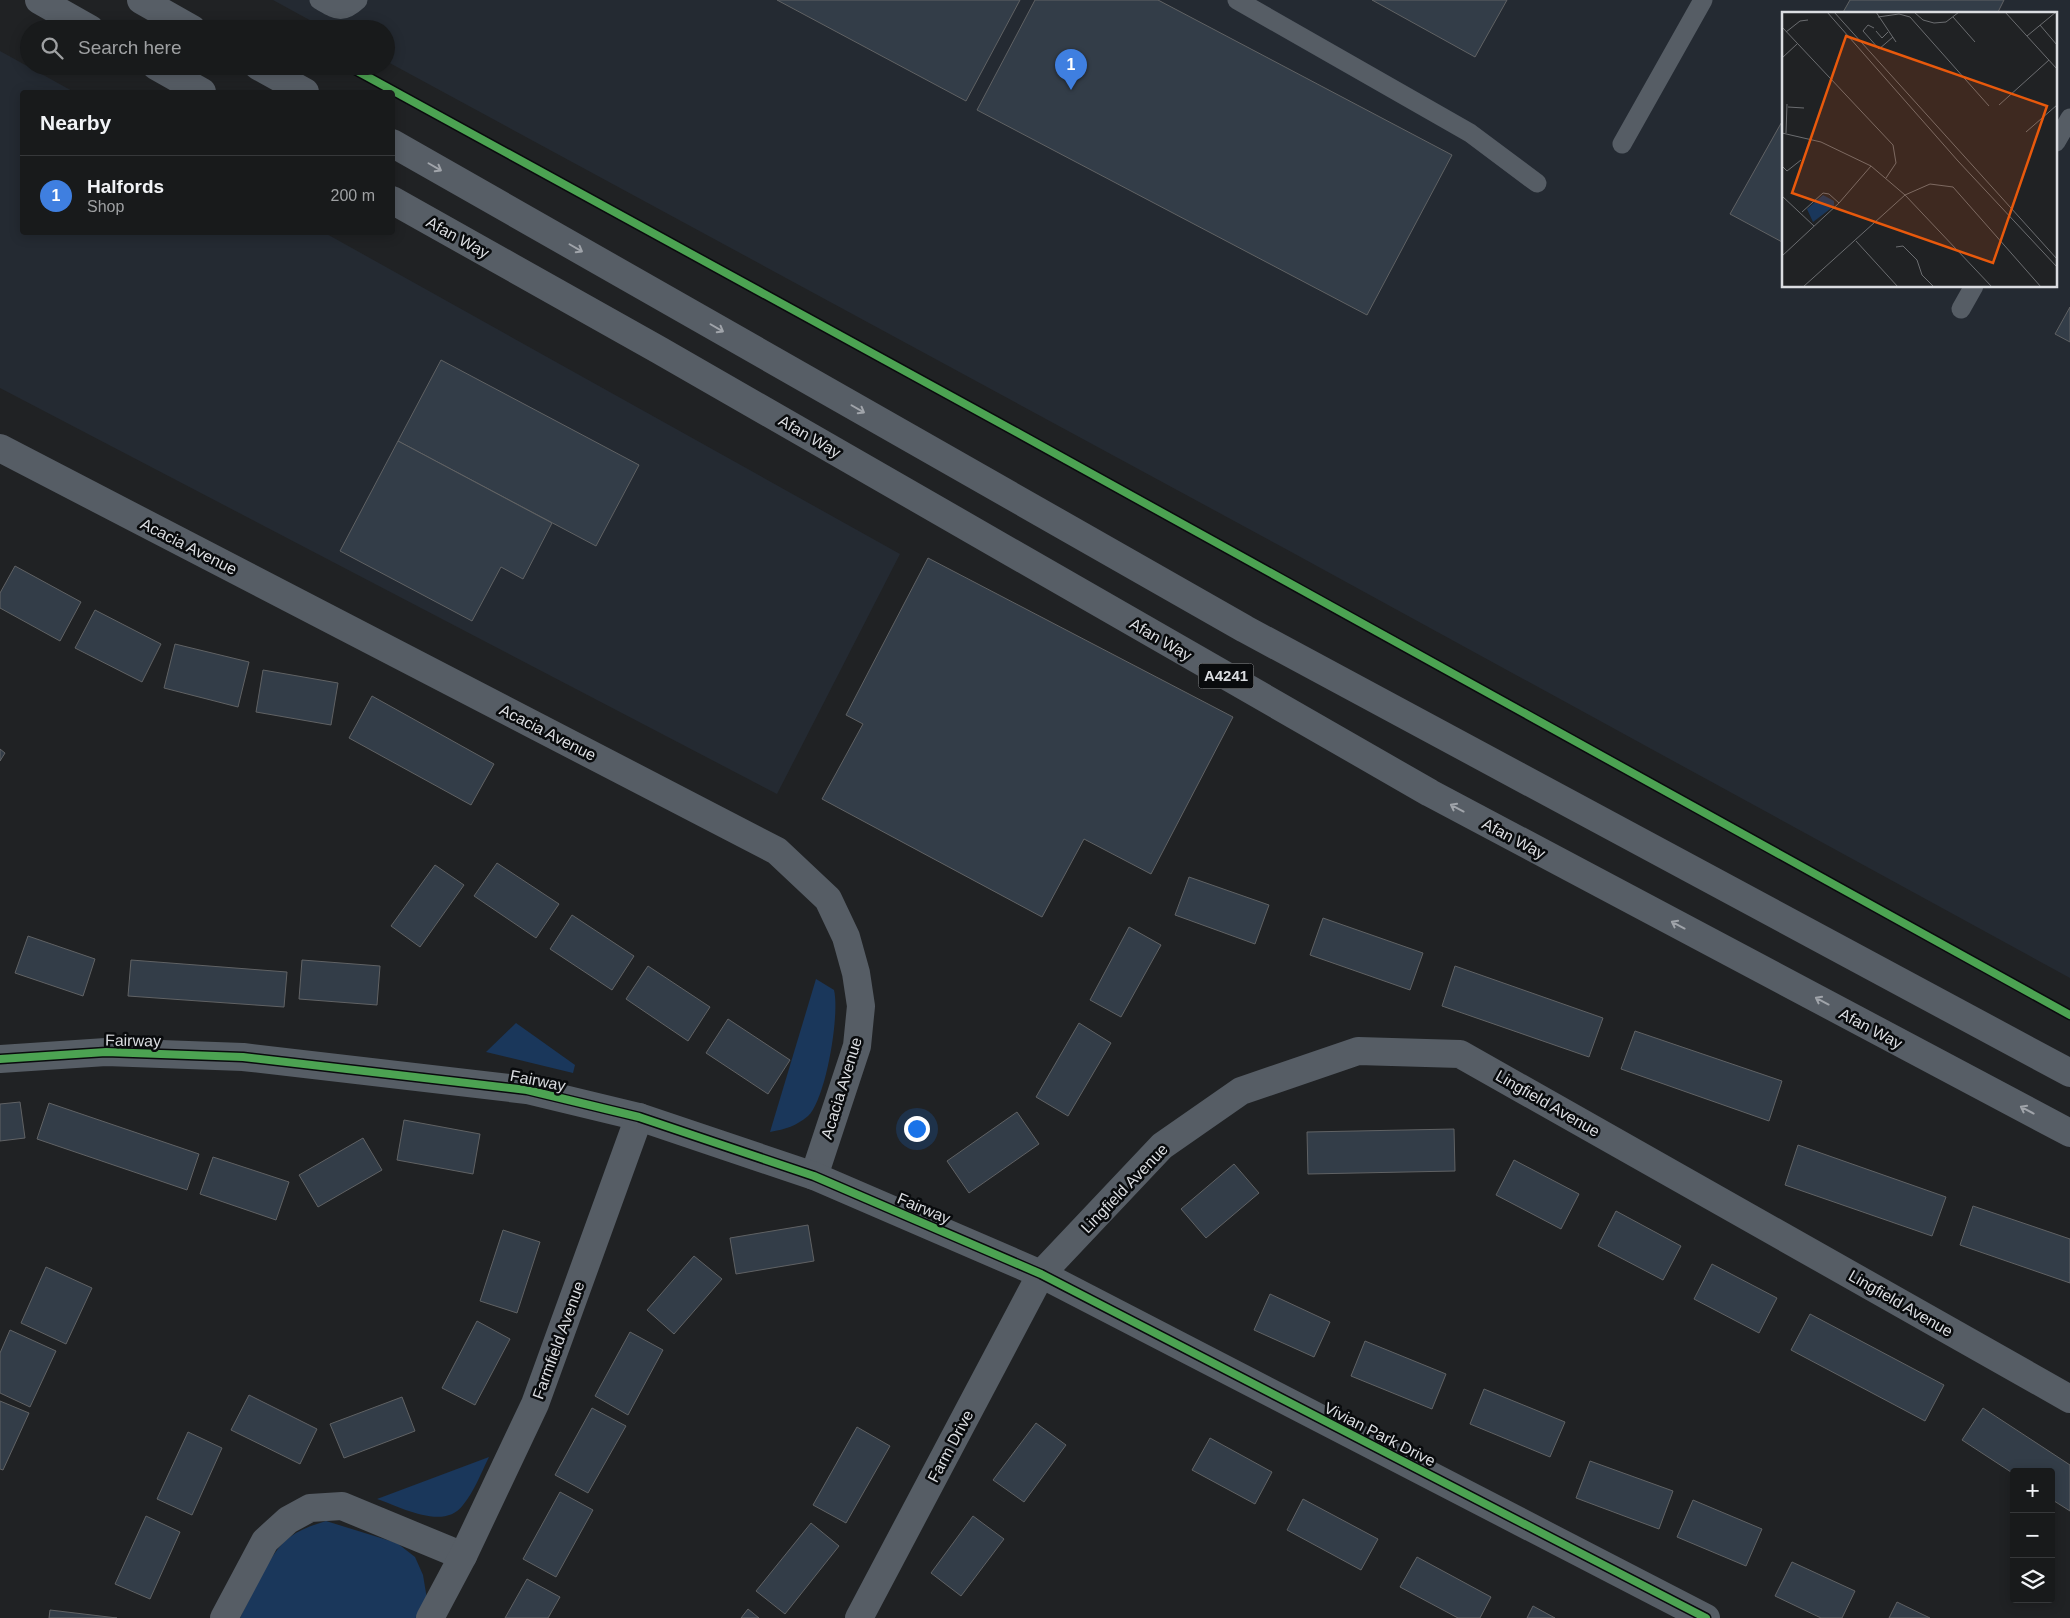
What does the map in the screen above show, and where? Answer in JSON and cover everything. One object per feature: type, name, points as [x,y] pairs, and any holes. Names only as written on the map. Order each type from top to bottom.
[{"type":"main road","points":[[39,0],[74,20]]},
{"type":"main road","points":[[142,0],[176,20]]},
{"type":"main road","points":[[172,75],[198,90]]},
{"type":"main road","points":[[274,75],[301,90]]},
{"type":"main road","points":[[395,145],[1245,628],[2070,1073]]},
{"type":"main road","name":"Afan Way","points":[[395,202],[659,350],[1430,793],[2070,1133]]},
{"type":"street","name":"Acacia Avenue","points":[[0,448],[777,851],[828,899],[846,937],[856,973],[861,1006],[857,1046],[814,1176]]},
{"type":"street","name":"Lingfield Avenue","points":[[1041,1274],[1162,1146],[1241,1091],[1358,1051],[1460,1054],[2070,1399]]},
{"type":"street","name":"Fairway","points":[[0,1059],[106,1052],[243,1057],[527,1090],[639,1117],[814,1176],[1041,1274]]},
{"type":"street","name":"Farmfield Avenue","points":[[430,1618],[535,1404],[639,1117]]},
{"type":"street","name":"Farm Drive","points":[[859,1618],[1041,1274]]},
{"type":"street","name":"Vivian Park Drive","points":[[1041,1274],[1706,1618]]},
{"type":"street","points":[[224,1618],[265,1542],[288,1520],[310,1508],[342,1506],[462,1556]]},
{"type":"lane","points":[[319,0],[337,10],[346,10],[358,0]]},
{"type":"lane","points":[[1237,0],[1470,133],[1537,183]]},
{"type":"lane","points":[[1622,144],[1703,0]]},
{"type":"lane","points":[[2058,139],[2070,118]]},
{"type":"lane","points":[[1961,309],[1973,288]]},
{"type":"shaded area","points":[[273,0],[2070,0],[2070,978],[1284,548],[395,66],[395,20],[310,20]]},
{"type":"shaded area","points":[[0,51],[20,62],[20,75],[43,75],[70,90],[20,90],[20,235],[329,235],[900,554],[777,794],[0,388]]},
{"type":"shaded area","points":[[816,979],[834,990],[835,1017],[826,1075],[815,1107],[808,1116],[790,1127],[770,1132]]},
{"type":"shaded area","points":[[516,1023],[575,1065],[573,1073],[486,1052]]},
{"type":"shaded area","points":[[489,1457],[471,1494],[455,1513],[434,1517],[422,1515],[377,1499]]},
{"type":"shaded area","points":[[326,1521],[397,1543],[415,1557],[423,1575],[427,1599],[416,1618],[240,1618],[275,1552],[298,1532]]},
{"type":"building","points":[[777,0],[1020,0],[966,101]]},
{"type":"building","points":[[1035,0],[1158,0],[1452,155],[1367,315],[977,110]]},
{"type":"building","points":[[1372,0],[1507,0],[1475,57]]},
{"type":"building","points":[[1850,0],[2004,0],[1998,12],[1843,12]]},
{"type":"building","points":[[1782,122],[1782,242],[1730,214]]},
{"type":"building","points":[[2070,307],[2070,342],[2055,334]]},
{"type":"building","points":[[441,360],[639,465],[596,546],[398,441]]},
{"type":"building","points":[[398,441],[552,523],[523,579],[501,567],[472,621],[340,551]]},
{"type":"building","points":[[928,558],[1233,717],[1151,874],[1084,839],[1042,917],[822,799],[863,724],[846,715]]},
{"type":"building","points":[[15,566],[81,602],[60,641],[0,608],[0,593]]},
{"type":"building","points":[[95,610],[161,644],[142,682],[75,648]]},
{"type":"building","points":[[175,644],[249,662],[238,707],[164,688]]},
{"type":"building","points":[[263,670],[338,683],[331,725],[256,712]]},
{"type":"building","points":[[372,696],[494,764],[471,805],[349,738]]},
{"type":"building","points":[[0,749],[5,753],[0,761]]},
{"type":"building","points":[[497,863],[559,904],[536,938],[474,896]]},
{"type":"building","points":[[435,865],[464,885],[420,947],[391,926]]},
{"type":"building","points":[[1189,877],[1269,905],[1255,944],[1175,915]]},
{"type":"building","points":[[572,915],[634,956],[612,990],[550,949]]},
{"type":"building","points":[[1323,918],[1423,953],[1410,990],[1310,955]]},
{"type":"building","points":[[1129,927],[1161,945],[1121,1017],[1090,1000]]},
{"type":"building","points":[[28,936],[95,959],[83,996],[15,973]]},
{"type":"building","points":[[131,960],[287,972],[284,1007],[128,996]]},
{"type":"building","points":[[302,960],[380,966],[377,1005],[299,999]]},
{"type":"building","points":[[648,966],[710,1007],[688,1041],[626,999]]},
{"type":"building","points":[[1455,966],[1603,1018],[1589,1057],[1442,1006]]},
{"type":"building","points":[[728,1019],[790,1060],[768,1094],[706,1053]]},
{"type":"building","points":[[1079,1023],[1111,1043],[1068,1116],[1036,1097]]},
{"type":"building","points":[[1635,1031],[1782,1081],[1769,1121],[1621,1069]]},
{"type":"building","points":[[20,1102],[25,1138],[0,1141],[0,1104]]},
{"type":"building","points":[[49,1103],[199,1154],[187,1190],[37,1139]]},
{"type":"building","points":[[1017,1112],[1039,1144],[969,1193],[947,1161]]},
{"type":"building","points":[[404,1120],[480,1134],[473,1174],[397,1160]]},
{"type":"building","points":[[1454,1129],[1455,1171],[1308,1174],[1307,1132]]},
{"type":"building","points":[[363,1138],[382,1170],[318,1207],[299,1175]]},
{"type":"building","points":[[1798,1145],[1946,1197],[1932,1236],[1785,1185]]},
{"type":"building","points":[[213,1157],[289,1182],[276,1220],[200,1194]]},
{"type":"building","points":[[1514,1160],[1579,1194],[1561,1229],[1496,1195]]},
{"type":"building","points":[[1234,1164],[1259,1193],[1206,1238],[1181,1209]]},
{"type":"building","points":[[1973,1206],[2070,1239],[2070,1283],[1960,1245]]},
{"type":"building","points":[[1616,1211],[1681,1246],[1663,1280],[1598,1246]]},
{"type":"building","points":[[808,1225],[814,1261],[736,1274],[730,1238]]},
{"type":"building","points":[[503,1230],[540,1242],[517,1313],[480,1301]]},
{"type":"building","points":[[694,1256],[722,1279],[674,1334],[647,1310]]},
{"type":"building","points":[[1712,1264],[1777,1298],[1759,1333],[1694,1299]]},
{"type":"building","points":[[46,1267],[92,1288],[66,1344],[21,1323]]},
{"type":"building","points":[[1270,1294],[1330,1322],[1314,1357],[1254,1330]]},
{"type":"building","points":[[1810,1314],[1944,1385],[1925,1421],[1791,1350]]},
{"type":"building","points":[[477,1321],[510,1339],[475,1405],[442,1388]]},
{"type":"building","points":[[10,1330],[56,1351],[30,1407],[0,1393],[0,1353]]},
{"type":"building","points":[[630,1332],[663,1350],[628,1415],[595,1396]]},
{"type":"building","points":[[1365,1341],[1446,1374],[1432,1409],[1351,1376]]},
{"type":"building","points":[[1484,1389],[1565,1422],[1550,1457],[1470,1424]]},
{"type":"building","points":[[249,1395],[317,1429],[300,1464],[231,1430]]},
{"type":"building","points":[[402,1397],[415,1431],[344,1458],[330,1424]]},
{"type":"building","points":[[0,1401],[29,1413],[3,1470],[0,1469]]},
{"type":"building","points":[[592,1408],[626,1426],[588,1493],[555,1475]]},
{"type":"building","points":[[1983,1408],[2070,1465],[2070,1511],[2055,1502],[2055,1468],[2010,1468],[2010,1471],[1962,1440]]},
{"type":"building","points":[[1036,1423],[1066,1445],[1024,1502],[993,1480]]},
{"type":"building","points":[[857,1427],[890,1446],[846,1523],[813,1505]]},
{"type":"building","points":[[188,1432],[222,1448],[192,1515],[157,1499]]},
{"type":"building","points":[[1210,1438],[1272,1472],[1255,1504],[1192,1470]]},
{"type":"building","points":[[1590,1461],[1673,1491],[1659,1529],[1576,1498]]},
{"type":"building","points":[[560,1492],[593,1510],[556,1577],[523,1559]]},
{"type":"building","points":[[1303,1499],[1378,1539],[1361,1570],[1287,1530]]},
{"type":"building","points":[[1693,1500],[1762,1529],[1746,1566],[1677,1537]]},
{"type":"building","points":[[146,1516],[180,1532],[150,1599],[115,1584]]},
{"type":"building","points":[[973,1516],[1004,1539],[961,1596],[931,1573]]},
{"type":"building","points":[[811,1523],[839,1546],[785,1614],[756,1591]]},
{"type":"building","points":[[1417,1557],[1491,1597],[1480,1618],[1458,1618],[1400,1587]]},
{"type":"building","points":[[1792,1562],[1855,1591],[1842,1618],[1821,1618],[1775,1596]]},
{"type":"building","points":[[527,1579],[560,1597],[548,1618],[505,1618]]},
{"type":"building","points":[[1897,1602],[1930,1618],[1889,1618]]},
{"type":"building","points":[[1533,1606],[1555,1618],[1527,1618]]},
{"type":"building","points":[[748,1609],[759,1618],[741,1618]]},
{"type":"building","points":[[50,1610],[117,1618],[49,1618]]},
{"type":"cycle path","points":[[364,75],[392,90]]},
{"type":"cycle path","points":[[395,92],[1018,433],[2070,1015]]},
{"type":"cycle path","points":[[0,1059],[106,1052],[243,1057],[527,1090],[639,1117],[814,1176],[1041,1274],[1706,1618]]},
{"type":"place","name":"Halfords","points":[[1071,90]]}]
